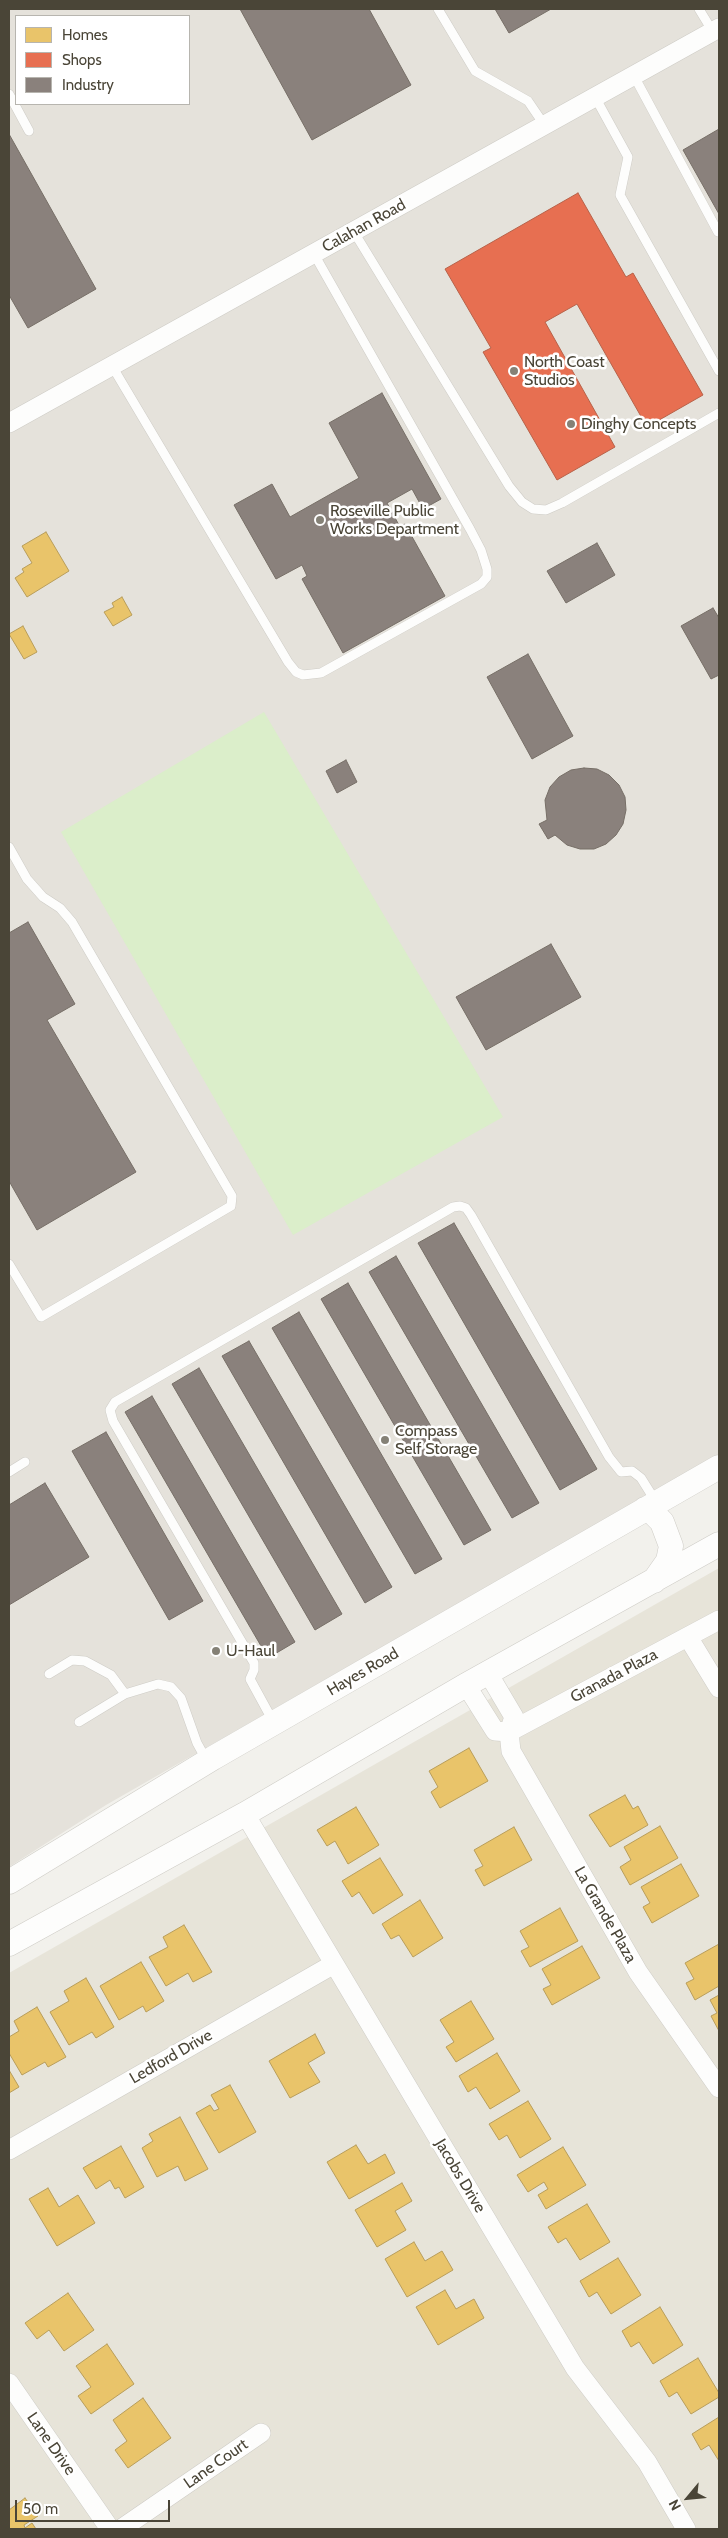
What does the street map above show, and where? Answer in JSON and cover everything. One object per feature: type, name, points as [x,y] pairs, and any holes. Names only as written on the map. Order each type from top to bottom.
[{"type":"street","name":"Calahan Road","points":[[9,423],[716,30]]},
{"type":"street","name":"Hayes Road","points":[[9,1882],[208,1761],[719,1467]]},
{"type":"street","points":[[650,1506],[651,1511],[662,1522],[671,1546],[668,1561],[653,1582]]},
{"type":"street","points":[[9,1944],[245,1814],[466,1685],[719,1544]]},
{"type":"street","name":"Granada Plaza","points":[[509,1732],[719,1620]]},
{"type":"street","points":[[688,1637],[719,1688]]},
{"type":"street","name":"La Grande Plaza","points":[[488,1673],[514,1717],[509,1732],[511,1751],[617,1938],[638,1972],[719,2088]]},
{"type":"street","points":[[466,1685],[495,1731],[509,1732]]},
{"type":"street","name":"Jacobs Drive","points":[[245,1814],[575,2368],[647,2462],[686,2529]]},
{"type":"street","name":"Ledford Drive","points":[[9,2150],[334,1964]]},
{"type":"street","name":"Lane Drive","points":[[9,2383],[110,2529]]},
{"type":"street","name":"Lane Court","points":[[121,2529],[261,2433]]},
{"type":"lane","points":[[438,9],[475,71],[528,102],[545,126]]},
{"type":"lane","points":[[699,9],[716,30]]},
{"type":"lane","points":[[634,76],[718,232]]},
{"type":"lane","points":[[9,94],[29,131]]},
{"type":"lane","points":[[595,97],[628,157],[620,195],[719,371]]},
{"type":"lane","points":[[354,232],[509,486],[522,502],[533,510],[546,510],[562,503],[719,413]]},
{"type":"lane","points":[[112,366],[288,662],[296,672],[311,676],[338,664],[481,584],[487,577],[487,569],[481,550],[470,529],[314,254]]},
{"type":"lane","points":[[9,847],[32,885],[72,922],[232,1196],[231,1206],[41,1316],[9,1264]]},
{"type":"lane","points":[[274,1723],[250,1679],[254,1670],[254,1663],[110,1414],[115,1402],[191,1358],[453,1208],[460,1206],[466,1208],[471,1215],[609,1457],[621,1472],[632,1471],[642,1478],[650,1506]]},
{"type":"lane","points":[[9,1472],[26,1462]]},
{"type":"lane","points":[[49,1674],[72,1660],[85,1661],[111,1675],[124,1694]]},
{"type":"lane","points":[[79,1722],[124,1694],[158,1684],[171,1687],[181,1698],[197,1743],[208,1761]]},
{"type":"shaded area","points":[[9,9],[719,9],[719,1454],[106,1805],[9,1867]]},
{"type":"shaded area","points":[[719,1568],[719,2529],[9,2529],[9,1973]]},
{"type":"green space","points":[[264,712],[503,1117],[293,1235],[61,832]]},
{"type":"building: Homes","points":[[46,532],[69,571],[27,597],[15,578],[24,572],[22,569],[32,563],[22,546]]},
{"type":"building: Homes","points":[[122,597],[132,615],[113,626],[104,612],[114,607],[112,603]]},
{"type":"building: Homes","points":[[23,626],[37,652],[24,659],[9,634]]},
{"type":"building: Homes","points":[[469,1748],[488,1781],[440,1808],[431,1792],[438,1787],[429,1771]]},
{"type":"building: Homes","points":[[625,1795],[633,1809],[638,1806],[648,1825],[610,1847],[589,1815]]},
{"type":"building: Homes","points":[[356,1807],[379,1845],[348,1864],[335,1841],[327,1846],[317,1830]]},
{"type":"building: Homes","points":[[660,1826],[678,1858],[630,1885],[620,1867],[631,1860],[624,1847]]},
{"type":"building: Homes","points":[[514,1827],[532,1860],[484,1886],[475,1870],[483,1866],[474,1850]]},
{"type":"building: Homes","points":[[380,1858],[403,1895],[373,1914],[359,1892],[352,1897],[342,1881]]},
{"type":"building: Homes","points":[[681,1864],[699,1896],[652,1923],[643,1907],[650,1903],[641,1887]]},
{"type":"building: Homes","points":[[420,1900],[443,1938],[413,1957],[399,1935],[391,1939],[382,1924]]},
{"type":"building: Homes","points":[[560,1908],[578,1941],[530,1967],[521,1951],[529,1947],[520,1931]]},
{"type":"building: Homes","points":[[184,1925],[212,1972],[193,1982],[188,1973],[166,1986],[149,1957],[168,1947],[163,1937]]},
{"type":"building: Homes","points":[[719,1944],[719,1986],[695,2000],[686,1983],[694,1979],[685,1963]]},
{"type":"building: Homes","points":[[582,1946],[600,1978],[552,2005],[543,1989],[551,1985],[542,1969]]},
{"type":"building: Homes","points":[[141,1962],[164,2001],[146,2012],[143,2006],[119,2020],[100,1986]]},
{"type":"building: Homes","points":[[86,1978],[114,2027],[96,2038],[92,2032],[69,2045],[50,2012],[69,2001],[64,1991]]},
{"type":"building: Homes","points":[[719,1995],[719,2031],[711,2016],[717,2013],[710,2000]]},
{"type":"building: Homes","points":[[471,2001],[494,2039],[456,2062],[446,2047],[454,2042],[440,2020]]},
{"type":"building: Homes","points":[[37,2007],[66,2057],[48,2067],[45,2062],[22,2075],[9,2053],[9,2037],[19,2031],[14,2021]]},
{"type":"building: Homes","points":[[315,2034],[325,2053],[308,2063],[320,2082],[290,2098],[269,2061]]},
{"type":"building: Homes","points":[[497,2053],[520,2091],[490,2109],[476,2087],[468,2092],[459,2076]]},
{"type":"building: Homes","points":[[9,2070],[19,2087],[9,2093]]},
{"type":"building: Homes","points":[[230,2085],[256,2132],[219,2153],[196,2113],[210,2105],[214,2111],[219,2109],[211,2095]]},
{"type":"building: Homes","points":[[528,2101],[551,2139],[520,2158],[507,2135],[499,2140],[489,2124]]},
{"type":"building: Homes","points":[[180,2117],[208,2169],[185,2181],[178,2166],[157,2177],[142,2148],[153,2141],[149,2134]]},
{"type":"building: Homes","points":[[356,2145],[368,2164],[385,2154],[395,2173],[349,2199],[327,2162]]},
{"type":"building: Homes","points":[[121,2146],[144,2187],[125,2198],[119,2187],[115,2189],[110,2180],[96,2189],[83,2168]]},
{"type":"building: Homes","points":[[563,2147],[586,2185],[546,2209],[538,2195],[548,2189],[544,2182],[528,2192],[517,2175]]},
{"type":"building: Homes","points":[[402,2183],[412,2201],[395,2211],[406,2230],[377,2247],[355,2210]]},
{"type":"building: Homes","points":[[48,2188],[59,2207],[78,2195],[95,2223],[57,2246],[29,2199]]},
{"type":"building: Homes","points":[[587,2204],[610,2242],[580,2260],[566,2238],[558,2243],[548,2227]]},
{"type":"building: Homes","points":[[414,2242],[425,2261],[442,2251],[453,2270],[407,2297],[385,2259]]},
{"type":"building: Homes","points":[[618,2258],[641,2295],[611,2314],[597,2292],[589,2297],[580,2281]]},
{"type":"building: Homes","points":[[445,2290],[456,2309],[474,2299],[484,2318],[438,2345],[416,2307]]},
{"type":"building: Homes","points":[[68,2293],[94,2330],[64,2351],[49,2330],[37,2339],[25,2323]]},
{"type":"building: Homes","points":[[660,2307],[683,2345],[653,2364],[639,2342],[631,2347],[622,2331]]},
{"type":"building: Homes","points":[[107,2344],[134,2384],[91,2414],[78,2396],[91,2387],[76,2366]]},
{"type":"building: Homes","points":[[698,2358],[719,2393],[719,2397],[691,2414],[677,2392],[669,2397],[660,2381]]},
{"type":"building: Homes","points":[[143,2398],[171,2438],[128,2468],[115,2450],[127,2441],[113,2420]]},
{"type":"building: Homes","points":[[719,2417],[719,2461],[709,2445],[701,2450],[692,2434]]},
{"type":"building: Homes","points":[[25,2498],[38,2516],[24,2525],[25,2528],[32,2523],[36,2529],[9,2529],[9,2510]]},
{"type":"building: Shops","points":[[578,193],[626,277],[633,273],[703,395],[647,427],[577,304],[545,322],[615,447],[557,480],[483,352],[491,348],[445,269]]},
{"type":"building: Industry","points":[[240,9],[369,9],[411,85],[312,140]]},
{"type":"building: Industry","points":[[495,9],[551,9],[509,33]]},
{"type":"building: Industry","points":[[719,129],[719,214],[683,150]]},
{"type":"building: Industry","points":[[9,134],[96,289],[28,328],[9,295]]},
{"type":"building: Industry","name":"Roseville Public Works Department","points":[[382,393],[441,499],[423,509],[412,489],[387,503],[400,527],[405,524],[445,596],[343,653],[302,579],[307,576],[302,565],[276,579],[234,505],[272,484],[290,517],[359,478],[329,423]]},
{"type":"building: Industry","points":[[597,543],[615,575],[566,603],[547,571]]},
{"type":"building: Industry","points":[[713,608],[719,618],[719,675],[711,679],[681,626]]},
{"type":"building: Industry","points":[[528,654],[573,736],[532,759],[487,677]]},
{"type":"building: Industry","points":[[346,760],[357,782],[337,793],[326,771]]},
{"type":"building: Industry","points":[[597,769],[609,775],[619,785],[625,797],[626,810],[623,824],[616,835],[606,844],[594,849],[580,849],[567,845],[555,835],[548,839],[539,824],[547,820],[545,800],[550,787],[559,777],[571,770]]},
{"type":"building: Industry","points":[[28,922],[75,1004],[47,1020],[136,1172],[37,1230],[9,1181],[9,933]]},
{"type":"building: Industry","points":[[551,944],[581,997],[486,1050],[456,997]]},
{"type":"building: Industry","points":[[454,1223],[597,1469],[560,1490],[418,1243]]},
{"type":"building: Industry","points":[[396,1256],[539,1503],[512,1518],[369,1272]]},
{"type":"building: Industry","points":[[348,1283],[491,1530],[464,1545],[321,1299]]},
{"type":"building: Industry","points":[[299,1312],[442,1559],[415,1574],[272,1328]]},
{"type":"building: Industry","points":[[249,1341],[392,1587],[365,1603],[222,1356]]},
{"type":"building: Industry","points":[[199,1368],[342,1614],[315,1630],[172,1384]]},
{"type":"building: Industry","points":[[152,1396],[295,1642],[268,1658],[125,1412]]},
{"type":"building: Industry","points":[[106,1432],[203,1601],[169,1620],[72,1451]]},
{"type":"building: Industry","points":[[45,1483],[89,1557],[9,1605],[9,1505]]},
{"type":"place","name":"North Coast Studios","points":[[514,371]]},
{"type":"place","name":"Dinghy Concepts","points":[[571,424]]},
{"type":"place","name":"Roseville Public Works Department","points":[[320,520]]},
{"type":"place","name":"Compass Self Storage","points":[[385,1440]]},
{"type":"place","name":"U-Haul","points":[[216,1651]]}]
